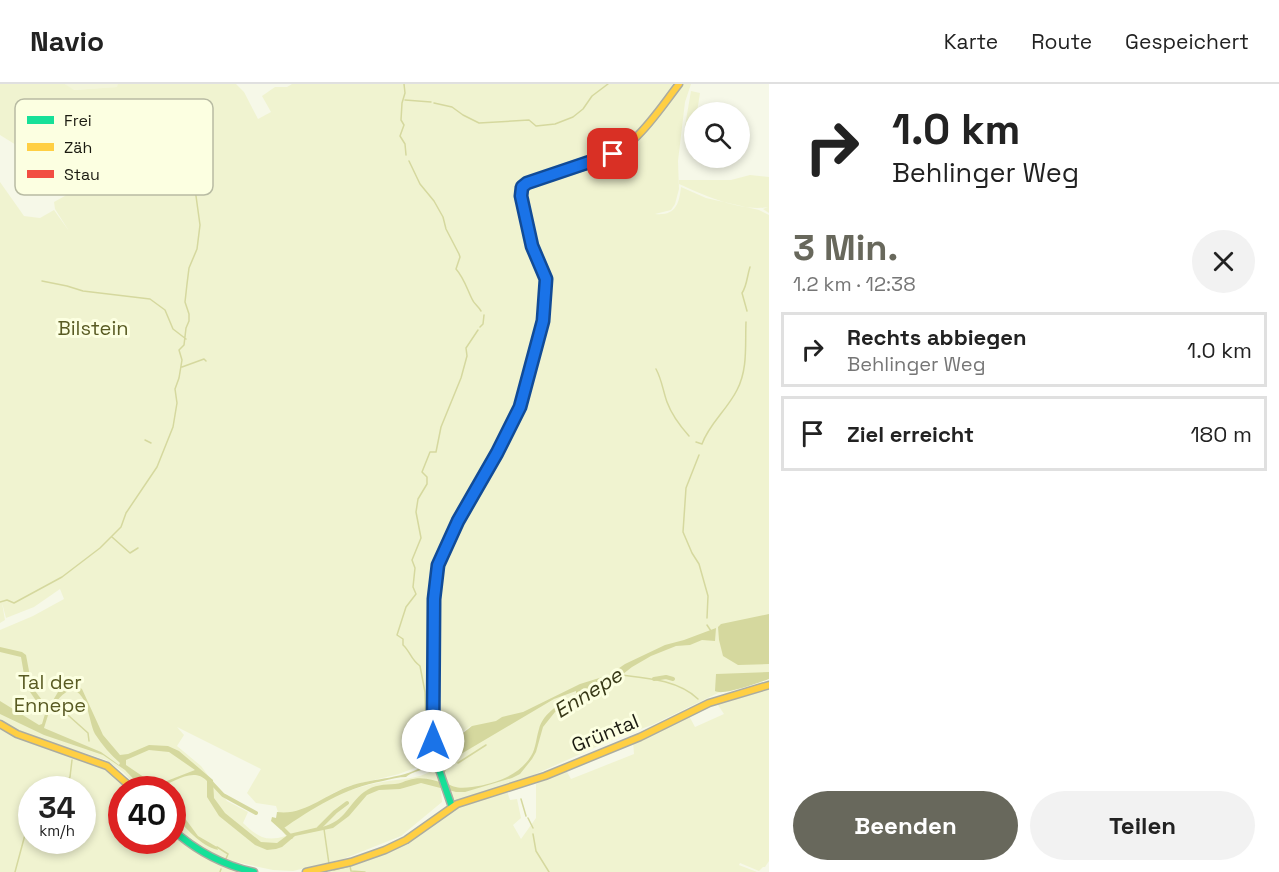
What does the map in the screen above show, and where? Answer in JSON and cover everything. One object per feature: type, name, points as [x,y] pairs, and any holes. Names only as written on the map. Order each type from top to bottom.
[{"type":"street","points":[[452,807],[435,762],[433,746],[436,575],[441,555],[458,521],[492,463],[520,407],[537,349],[546,301],[546,279],[532,246],[521,190],[527,183],[584,165],[621,150],[635,138],[679,84]]},
{"type":"street","name":"Grüntal","points":[[306,872],[351,862],[399,844],[452,807],[545,776],[640,737],[709,703],[769,685]]},
{"type":"street","points":[[0,724],[25,737],[107,766],[120,776]]},
{"type":"street","points":[[186,841],[216,862],[254,872]]},
{"type":"shaded area","points":[[65,84],[118,84],[118,87],[73,90]]},
{"type":"green space","points":[[0,84],[65,84],[74,90],[117,87],[118,84],[236,84],[244,92],[258,119],[271,112],[262,96],[275,87],[287,87],[292,84],[676,84],[626,145],[569,169],[625,149],[680,84],[691,84],[684,102],[678,161],[679,189],[675,204],[671,210],[655,214],[667,213],[675,208],[681,187],[706,198],[759,210],[769,215],[769,677],[720,692],[652,725],[616,738],[518,782],[462,800],[456,800],[441,790],[442,802],[401,836],[343,859],[293,871],[273,870],[217,858],[186,835],[186,776],[127,776],[106,760],[26,734],[0,720],[0,630],[64,599],[60,589],[34,607],[6,618],[2,603],[5,620],[0,623],[0,182],[24,216],[40,218],[54,210],[69,231],[55,209],[54,202],[67,195],[213,195],[213,99],[15,99],[15,144],[0,135]],"holes":[[[438,714],[449,742],[472,725],[457,742],[452,742],[440,750],[442,762],[429,773],[331,794],[349,786],[399,774],[425,764],[409,721]],[[177,727],[261,769],[247,793],[256,803],[276,806],[280,812],[277,823],[286,836],[262,837],[243,823],[248,812],[227,801],[201,766],[177,746],[184,735]]]},
{"type":"green space","points":[[691,91],[700,93],[699,102],[689,102]]},
{"type":"green space","points":[[750,175],[769,177],[769,213],[763,209],[768,207],[734,205],[679,184],[679,180],[731,180]]},
{"type":"green space","points":[[769,685],[769,861],[759,871],[740,863],[739,865],[757,872],[329,872],[329,869],[376,855],[453,809],[507,791],[510,800],[517,799],[521,818],[513,825],[521,839],[536,818],[536,784],[566,770],[571,779],[634,754],[633,741],[688,714],[695,727],[724,714],[716,702]]},
{"type":"green space","points":[[0,727],[101,764],[118,776],[108,776],[108,854],[186,854],[186,841],[217,862],[249,872],[0,872]]},
{"type":"water","points":[[769,614],[769,664],[738,665],[723,656],[718,627],[721,624]]},
{"type":"water","name":"Ennepe","points":[[716,628],[715,641],[702,640],[690,645],[676,646],[651,656],[632,667],[605,688],[555,712],[543,727],[532,759],[520,774],[512,778],[465,792],[456,792],[421,783],[400,789],[379,790],[367,795],[349,816],[333,828],[295,836],[282,847],[267,850],[255,845],[219,816],[207,797],[207,781],[196,775],[180,776],[195,770],[169,752],[149,750],[126,760],[126,765],[142,776],[131,776],[103,755],[44,735],[0,714],[0,701],[39,725],[42,724],[45,714],[26,686],[21,657],[0,652],[0,647],[26,655],[32,687],[45,704],[52,702],[61,687],[75,684],[82,689],[103,735],[120,755],[149,745],[168,746],[179,751],[213,780],[214,798],[225,813],[261,842],[277,843],[289,834],[319,827],[321,824],[322,827],[336,821],[368,789],[376,786],[422,778],[465,788],[489,784],[513,774],[531,756],[544,718],[565,701],[576,697],[576,691],[554,699],[461,754],[452,751],[450,743],[472,726],[523,712],[580,684],[609,675],[625,664],[665,645]],"holes":[[[71,689],[77,692],[85,702],[95,734],[120,763],[119,765],[101,752],[44,728],[49,712],[55,711],[57,701]]]},
{"type":"water","points":[[769,672],[769,679],[733,690],[715,691],[716,674]]},
{"type":"water","points":[[426,764],[432,764],[434,768],[411,773],[406,777],[369,784],[342,794],[281,830],[271,821],[272,817],[276,818],[277,812],[306,808],[350,786],[409,773]]},
{"type":"water","points":[[186,820],[198,836],[217,847],[218,850],[205,845],[186,828]]},
{"type":"waterway","points":[[404,84],[401,120],[404,125],[400,136],[405,144],[406,155]]},
{"type":"waterway","points":[[434,103],[452,107],[479,123],[529,120],[536,126],[555,124],[573,117],[583,109],[592,96],[608,84]]},
{"type":"waterway","points":[[405,100],[431,102]]},
{"type":"waterway","points":[[409,161],[420,184],[443,217],[446,229],[460,257],[456,269],[481,311]]},
{"type":"waterway","points":[[0,602],[7,600],[14,603],[62,577],[100,548],[121,527],[126,513],[157,467],[173,427],[177,403],[175,389],[182,360],[179,350],[184,345],[189,321],[185,302],[189,268],[197,249],[200,225],[196,195]]},
{"type":"waterway","points":[[747,311],[742,293],[750,267]]},
{"type":"waterway","points":[[42,281],[83,291],[150,299],[165,310],[173,329],[186,339]]},
{"type":"waterway","points":[[480,327],[483,324],[484,315]]},
{"type":"waterway","points":[[696,442],[702,444],[741,382],[745,357],[746,322]]},
{"type":"waterway","points":[[426,732],[425,692],[420,666],[403,645],[403,639],[397,635],[406,607],[416,594],[413,587],[415,568],[412,560],[421,538],[416,512],[418,499],[427,484],[427,477],[422,472],[430,452],[436,452],[441,427],[461,378],[467,356],[466,348],[478,330]]},
{"type":"waterway","points":[[182,367],[204,359],[206,361]]},
{"type":"waterway","points":[[656,369],[669,406],[689,436]]},
{"type":"waterway","points":[[145,440],[151,443]]},
{"type":"waterway","points":[[699,455],[686,488],[683,532],[699,564],[708,596],[707,618]]},
{"type":"waterway","points":[[112,537],[130,553],[138,548]]},
{"type":"waterway","points":[[707,625],[711,631]]},
{"type":"waterway","name":"Ennepe","points":[[621,675],[672,684],[698,699]]},
{"type":"waterway","points":[[654,679],[666,677],[673,679]]},
{"type":"waterway","points":[[54,710],[69,716],[88,733],[89,741]]},
{"type":"waterway","points":[[458,763],[486,745]]},
{"type":"waterway","points":[[70,776],[72,760]]},
{"type":"waterway","points":[[446,768],[443,775],[446,782]]},
{"type":"waterway","points":[[209,780],[223,795],[256,813]]},
{"type":"waterway","points":[[521,799],[526,816]]},
{"type":"waterway","points":[[319,828],[347,803]]},
{"type":"waterway","points":[[528,818],[533,828]]},
{"type":"waterway","points":[[283,829],[291,837]]},
{"type":"waterway","points":[[324,829],[329,864]]},
{"type":"waterway","points":[[533,834],[536,851],[549,872]]},
{"type":"waterway","points":[[217,847],[228,854],[225,861]]},
{"type":"waterway","points":[[15,872],[20,854]]},
{"type":"waterway","points":[[334,870],[350,866],[351,871],[365,872]]},
{"type":"traffic: fast","points":[[442,554],[438,565],[434,599],[433,752],[452,807]]},
{"type":"traffic: fast","points":[[186,841],[210,856],[254,872]]},
{"type":"traffic: slow","points":[[586,166],[617,152],[629,143],[650,122],[679,84]]},
{"type":"traffic: slow","points":[[306,872],[351,862],[385,850],[406,840],[457,804],[545,776],[640,737],[709,703],[769,685]]},
{"type":"traffic: slow","points":[[0,724],[17,734],[107,766],[118,776]]},
{"type":"traffic: jam","points":[[442,554],[520,407],[543,321],[546,279],[532,246],[521,190],[527,183],[586,166]]},
{"type":"route","points":[[433,741],[434,599],[438,565],[458,521],[520,407],[543,321],[546,279],[532,246],[521,190],[527,183],[613,154]]},
{"type":"park label","name":"Bilstein","points":[[93,328]]},
{"type":"park label","name":"Tal der Ennepe","points":[[50,694]]}]
